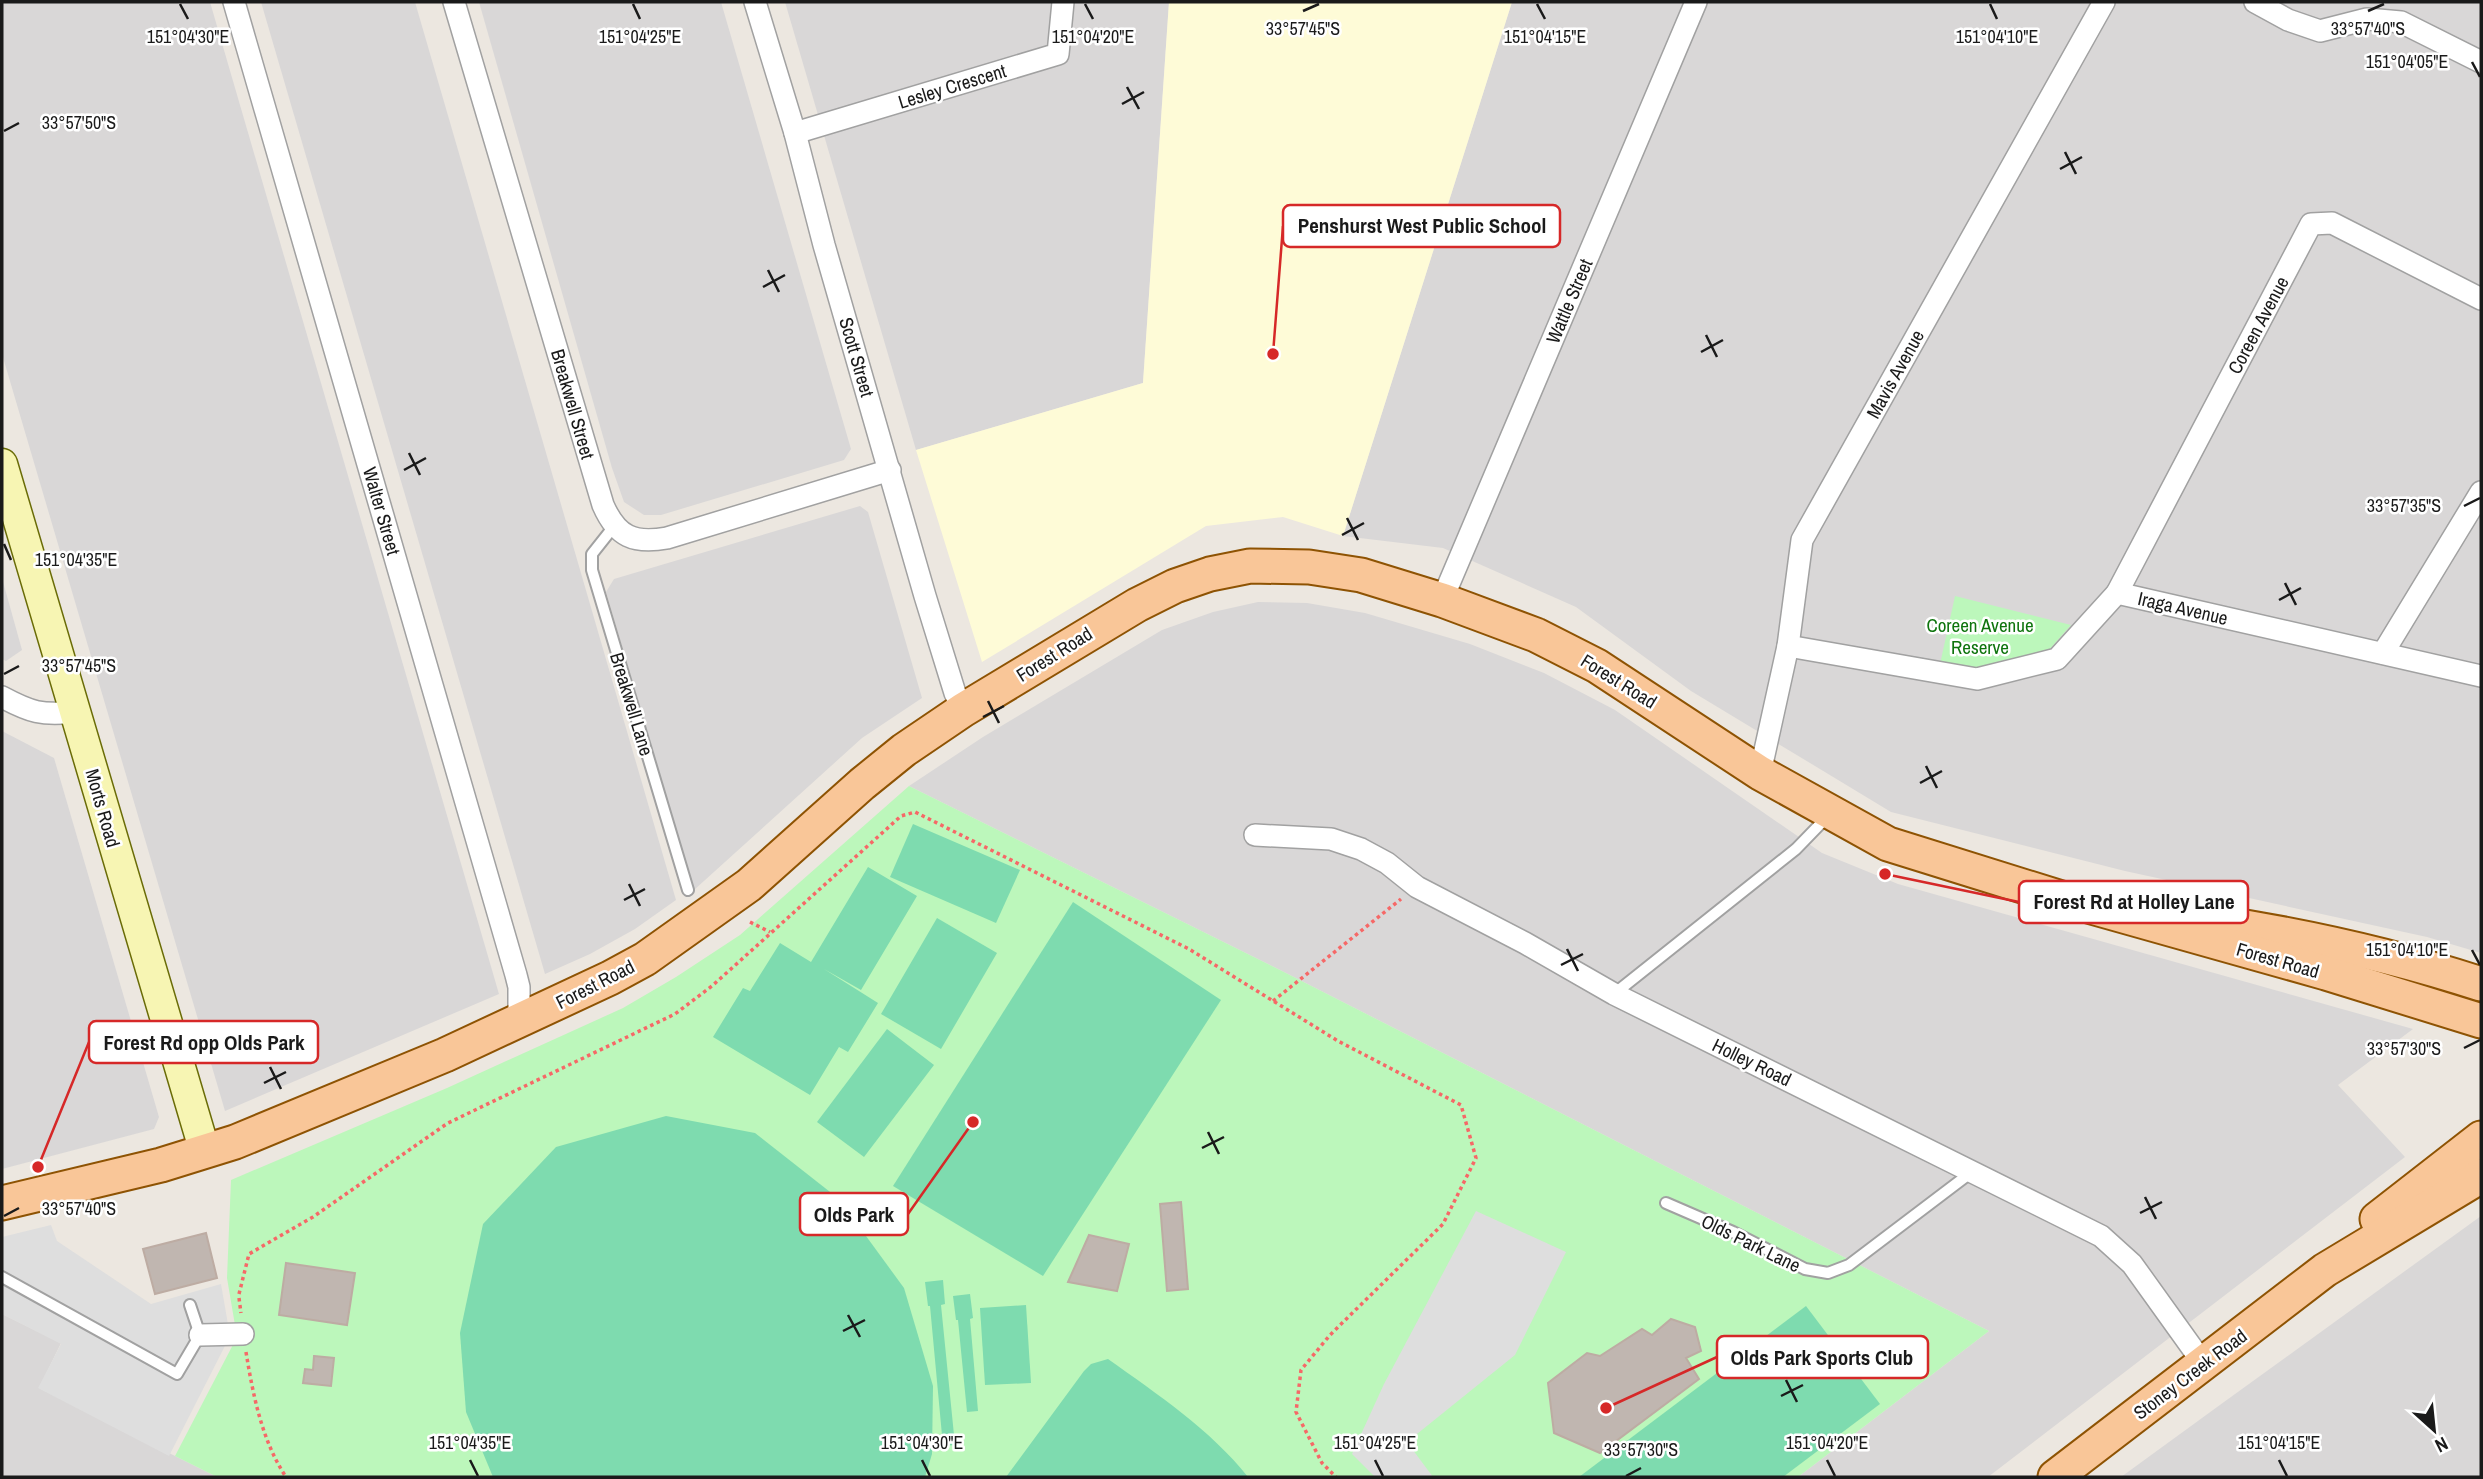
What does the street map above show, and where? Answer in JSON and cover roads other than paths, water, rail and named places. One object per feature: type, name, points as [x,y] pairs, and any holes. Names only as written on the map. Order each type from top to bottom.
[{"type":"main road","name":"Forest Road","points":[[2,1203],[205,1152],[333,1102],[519,1022],[645,959],[749,885],[862,784],[904,750],[964,710],[1137,605],[1175,586],[1210,574],[1250,566],[1309,567],[1361,575],[1441,600],[1536,635],[1625,683],[1760,773],[1888,844],[2074,902],[2481,1021]]},
{"type":"main road","name":"Forest Road","points":[[2074,902],[2243,927],[2345,946],[2425,966],[2481,984]]},
{"type":"main road","points":[[2444,1009],[2481,1034]]},
{"type":"main road","name":"Stoney Creek Road","points":[[2325,1270],[2382,1214],[2481,1138]]},
{"type":"main road","name":"Stoney Creek Road","points":[[2449,1196],[2481,1168]]},
{"type":"main road","name":"Stoney Creek Road","points":[[2055,1477],[2325,1270],[2481,1176]]},
{"type":"street","name":"Walter Street","points":[[234,2],[516,975],[519,987],[519,1022]]},
{"type":"street","name":"Breakwell Street","points":[[454,2],[603,505],[615,525]]},
{"type":"street","name":"Scott Street","points":[[755,2],[795,133],[824,245],[925,596],[955,693],[964,710]]},
{"type":"street","name":"Lesley Crescent","points":[[795,133],[1058,54],[1063,2]]},
{"type":"street","name":"Wattle Street","points":[[1441,600],[1696,2]]},
{"type":"street","name":"Mavis Avenue","points":[[1760,773],[1788,646],[1802,540],[2104,2]]},
{"type":"street","points":[[2255,2],[2288,20],[2320,31],[2367,19],[2401,22],[2481,62]]},
{"type":"street","name":"Coreen Avenue","points":[[2117,593],[2311,224],[2332,223],[2481,299]]},
{"type":"street","name":"Morts Road","points":[[2,464],[205,1152]]},
{"type":"street","points":[[615,525],[640,541],[667,538],[890,470]]},
{"type":"street","points":[[2383,653],[2481,492]]},
{"type":"street","name":"Iraga Avenue","points":[[1788,646],[1977,679],[2057,659],[2117,593],[2481,676]]},
{"type":"street","points":[[2,697],[37,713],[49,715],[75,712]]},
{"type":"street","name":"Holley Road","points":[[1255,835],[1331,839],[1361,849],[1387,863],[1417,887],[1525,943],[1614,995],[2101,1236],[2132,1264],[2203,1363]]},
{"type":"street","points":[[200,1335],[243,1334]]},
{"type":"lane","name":"Breakwell Lane","points":[[615,525],[592,554],[592,570],[688,890]]},
{"type":"lane","points":[[1614,995],[1796,849],[1830,814]]},
{"type":"lane","name":"Olds Park Lane","points":[[1666,1203],[1734,1231],[1805,1269],[1828,1273],[1849,1265],[1973,1171]]},
{"type":"lane","points":[[2,1277],[177,1374],[200,1335],[190,1305]]},
{"type":"place","name":"Penshurst West Public School","points":[[1273,354]]},
{"type":"place","name":"Forest Rd at Holley Lane","points":[[1885,874]]},
{"type":"place","name":"Olds Park","points":[[973,1122]]},
{"type":"place","name":"Forest Rd opp Olds Park","points":[[38,1167]]},
{"type":"place","name":"Olds Park Sports Club","points":[[1606,1408]]},
{"type":"park label","name":"Coreen Avenue Reserve","points":[[1980,636]]}]
